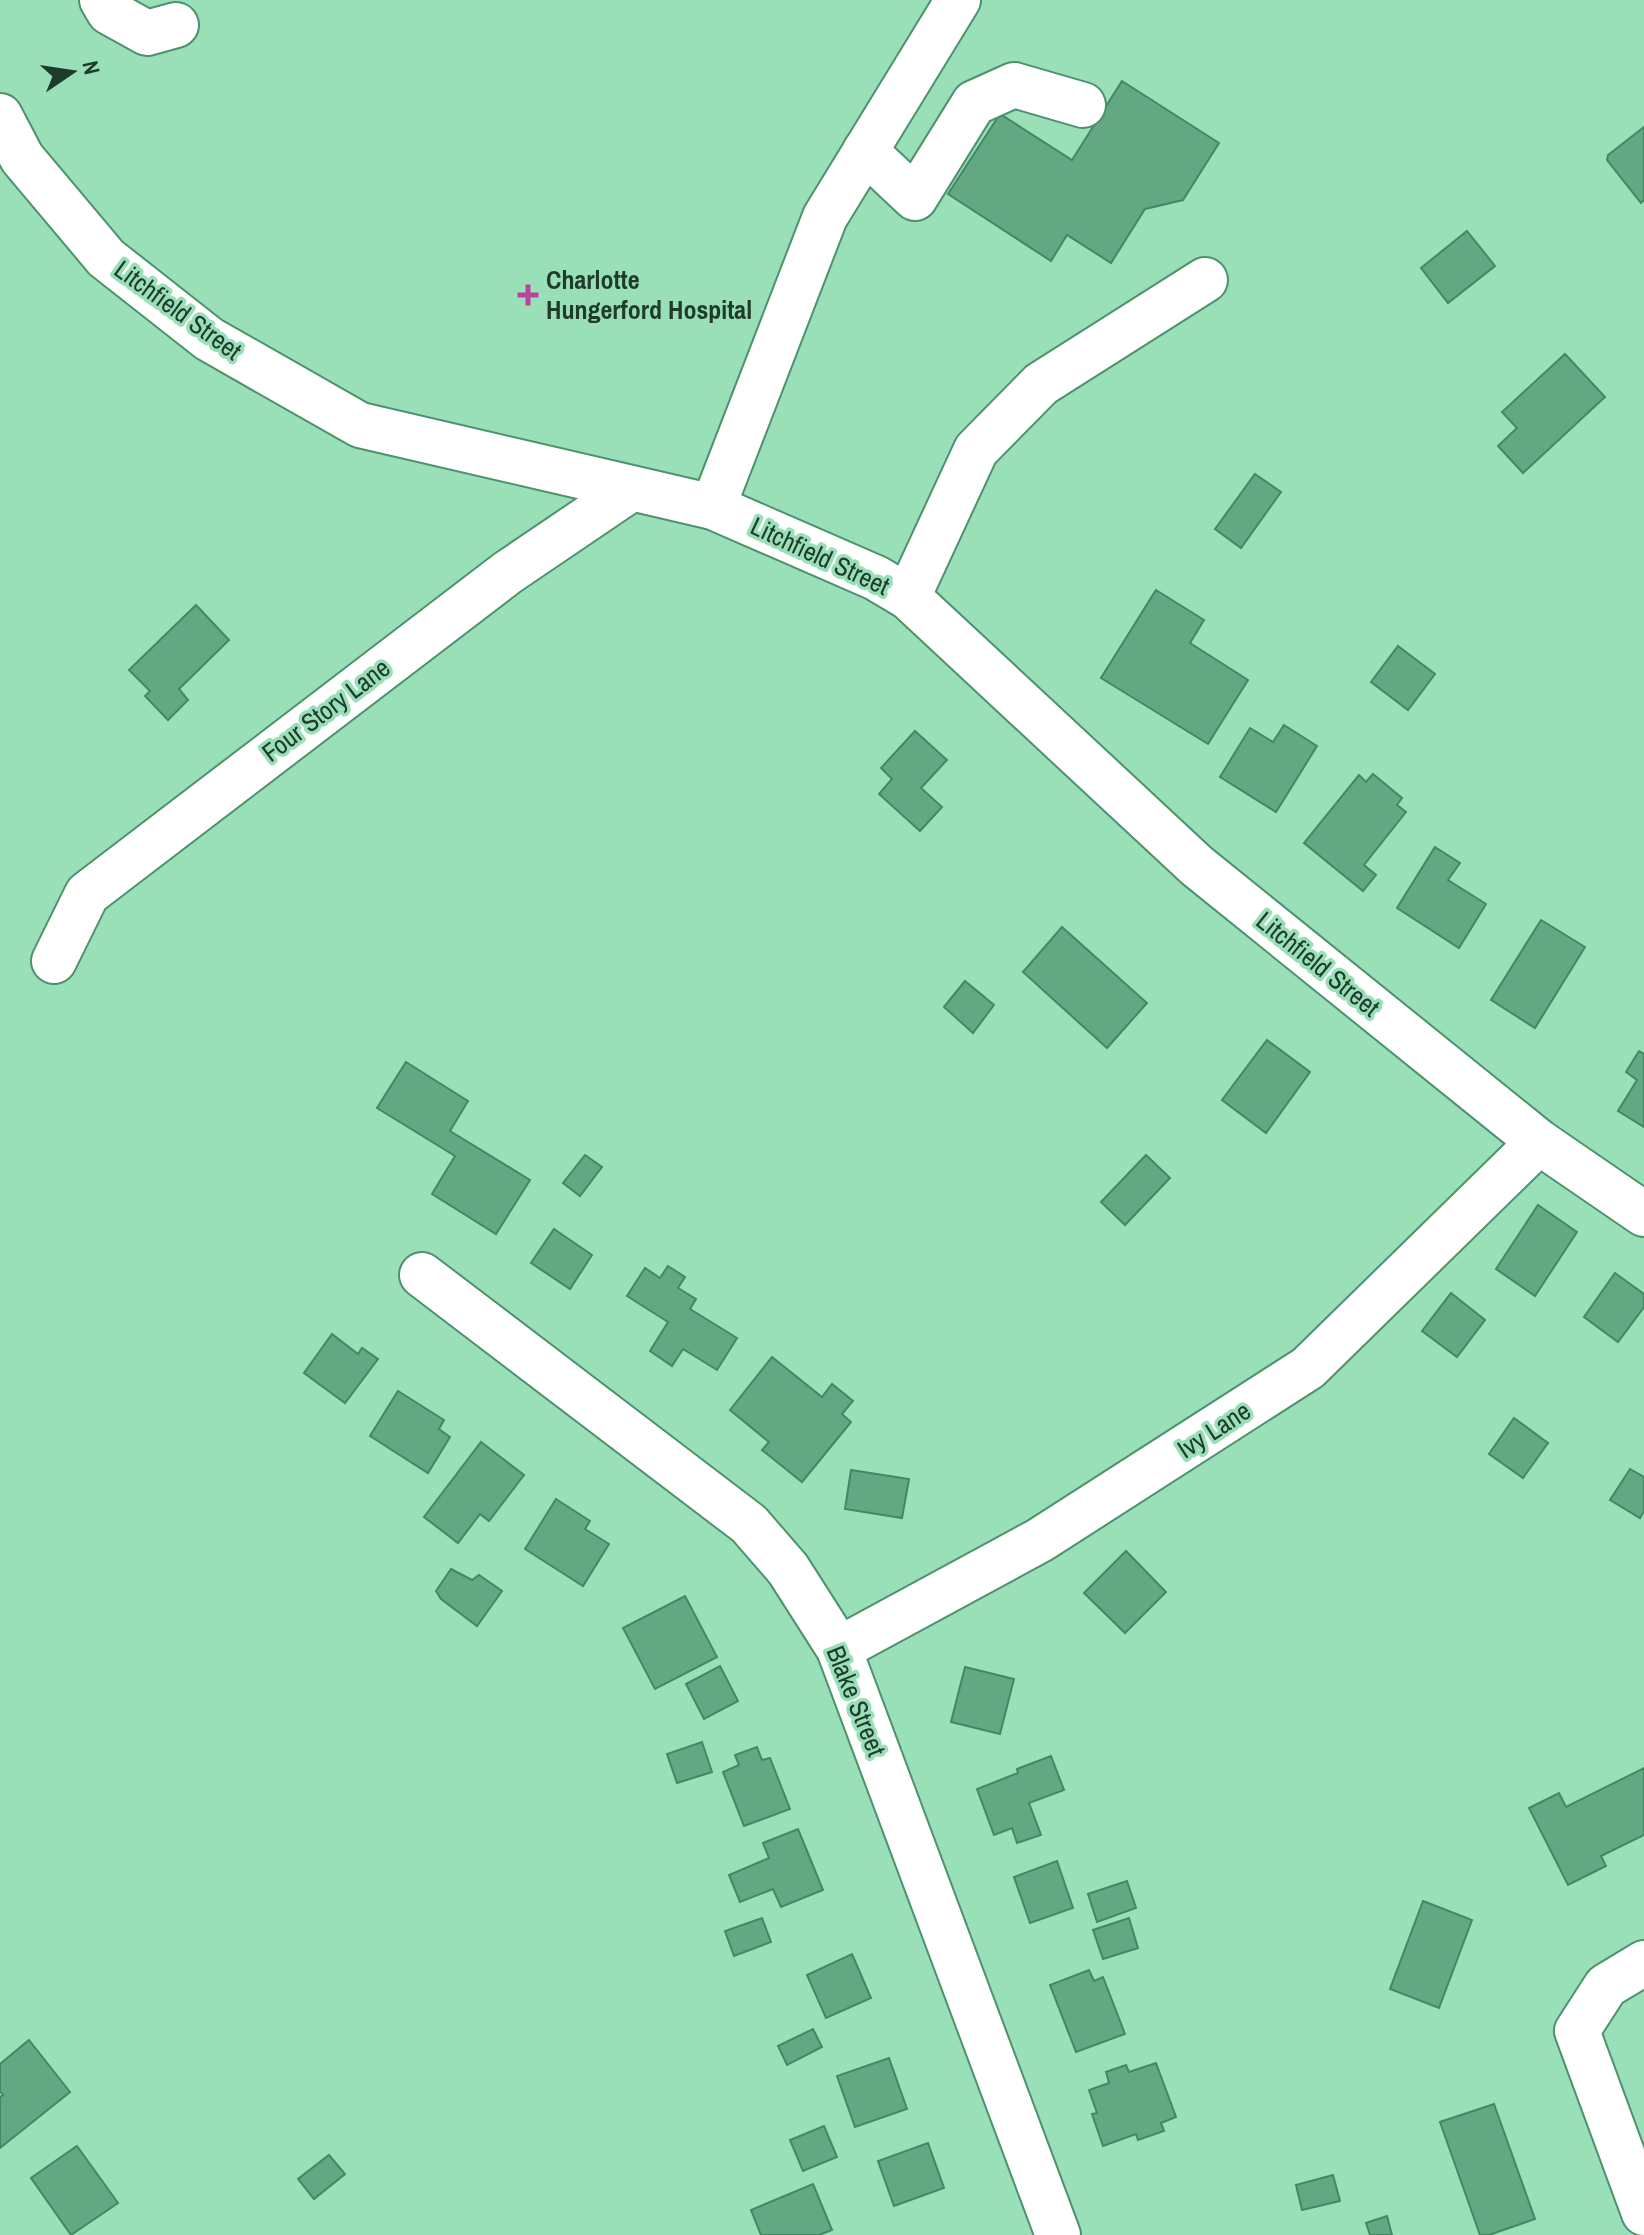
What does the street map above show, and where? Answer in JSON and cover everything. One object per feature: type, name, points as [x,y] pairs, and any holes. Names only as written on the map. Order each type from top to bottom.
[{"type":"street","points":[[102,0],[109,12],[147,33],[176,25]]},
{"type":"street","points":[[713,507],[825,217],[958,0]]},
{"type":"street","points":[[865,151],[915,198],[974,103],[1014,85],[1083,105]]},
{"type":"street","name":"Litchfield Street","points":[[0,116],[22,158],[106,258],[209,339],[360,425],[713,507],[876,578],[908,597],[1197,866],[1539,1142],[1644,1214]]},
{"type":"street","points":[[908,597],[976,450],[1041,384],[1205,280]]},
{"type":"street","name":"Four Story Lane","points":[[54,961],[87,894],[507,573],[631,489]]},
{"type":"street","name":"Ivy Lane","points":[[839,1649],[1040,1540],[1308,1368],[1539,1142]]},
{"type":"street","name":"Blake Street","points":[[422,1275],[749,1524],[788,1569],[839,1649],[1058,2235]]},
{"type":"street","points":[[1644,1963],[1606,1986],[1577,2031],[1644,2213]]},
{"type":"building","points":[[1122,81],[1219,143],[1183,200],[1145,209],[1111,263],[1067,235],[1051,261],[948,194],[1000,114],[1072,160]]},
{"type":"building","points":[[1644,127],[1644,200],[1641,203],[1607,160],[1608,155]]},
{"type":"building","points":[[1467,231],[1495,266],[1448,303],[1421,268]]},
{"type":"building","points":[[1565,354],[1605,397],[1523,473],[1498,446],[1517,428],[1502,412]]},
{"type":"building","points":[[1255,474],[1281,492],[1241,548],[1215,529]]},
{"type":"building","points":[[1156,590],[1204,620],[1190,643],[1248,680],[1208,744],[1101,678]]},
{"type":"building","points":[[196,605],[229,640],[179,689],[188,700],[168,720],[145,696],[150,691],[129,670]]},
{"type":"building","points":[[1398,646],[1435,674],[1408,710],[1371,682]]},
{"type":"building","points":[[1284,725],[1317,746],[1276,812],[1220,777],[1250,728],[1273,742]]},
{"type":"building","points":[[915,731],[947,760],[921,788],[942,807],[920,831],[879,794],[892,779],[881,768]]},
{"type":"building","points":[[1373,774],[1402,798],[1397,805],[1406,812],[1364,865],[1376,875],[1363,891],[1304,843],[1359,775],[1366,782]]},
{"type":"building","points":[[1435,847],[1460,863],[1448,880],[1486,904],[1459,948],[1397,908]]},
{"type":"building","points":[[1541,920],[1585,947],[1535,1028],[1491,1000]]},
{"type":"building","points":[[1062,927],[1147,1003],[1107,1048],[1023,972]]},
{"type":"building","points":[[965,981],[994,1005],[973,1033],[944,1007]]},
{"type":"building","points":[[1267,1040],[1310,1072],[1266,1133],[1222,1100]]},
{"type":"building","points":[[1639,1051],[1644,1054],[1644,1127],[1618,1111],[1637,1080],[1626,1072]]},
{"type":"building","points":[[406,1062],[468,1101],[450,1131],[530,1180],[496,1234],[432,1194],[455,1156],[377,1108]]},
{"type":"building","points":[[585,1155],[602,1167],[580,1196],[563,1183]]},
{"type":"building","points":[[1146,1155],[1170,1178],[1125,1225],[1101,1202]]},
{"type":"building","points":[[1538,1205],[1577,1232],[1535,1296],[1496,1269]]},
{"type":"building","points":[[554,1229],[592,1255],[570,1289],[531,1263]]},
{"type":"building","points":[[668,1266],[685,1277],[678,1288],[696,1299],[690,1309],[737,1338],[717,1370],[683,1349],[672,1366],[650,1351],[668,1322],[627,1296],[645,1268],[660,1278]]},
{"type":"building","points":[[1615,1273],[1644,1294],[1644,1307],[1618,1342],[1584,1317]]},
{"type":"building","points":[[1451,1293],[1485,1320],[1457,1357],[1422,1331]]},
{"type":"building","points":[[332,1334],[358,1354],[362,1348],[378,1359],[345,1403],[304,1373]]},
{"type":"building","points":[[772,1357],[822,1397],[832,1384],[853,1401],[842,1414],[851,1422],[802,1482],[762,1450],[769,1442],[730,1410]]},
{"type":"building","points":[[398,1391],[444,1420],[439,1429],[450,1437],[428,1473],[370,1436]]},
{"type":"building","points":[[1514,1418],[1548,1443],[1523,1478],[1489,1454]]},
{"type":"building","points":[[481,1442],[524,1475],[489,1521],[480,1514],[458,1543],[424,1517]]},
{"type":"building","points":[[1630,1469],[1644,1477],[1644,1511],[1640,1518],[1610,1500]]},
{"type":"building","points":[[851,1470],[909,1479],[902,1518],[845,1509]]},
{"type":"building","points":[[556,1499],[590,1521],[585,1529],[609,1544],[583,1586],[525,1549]]},
{"type":"building","points":[[1126,1551],[1166,1592],[1125,1633],[1084,1593]]},
{"type":"building","points":[[451,1569],[472,1580],[479,1575],[502,1591],[477,1626],[441,1599],[436,1591]]},
{"type":"building","points":[[685,1596],[717,1657],[655,1689],[623,1628]]},
{"type":"building","points":[[720,1666],[738,1701],[704,1719],[686,1684]]},
{"type":"building","points":[[965,1667],[1014,1679],[1000,1734],[951,1722]]},
{"type":"building","points":[[702,1742],[712,1772],[677,1783],[667,1754]]},
{"type":"building","points":[[757,1747],[762,1760],[770,1758],[790,1809],[744,1826],[723,1772],[739,1765],[735,1755]]},
{"type":"building","points":[[1051,1756],[1064,1790],[1029,1803],[1041,1835],[1017,1843],[1012,1828],[994,1835],[977,1789]]},
{"type":"building","points":[[1644,1768],[1644,1835],[1601,1856],[1606,1866],[1568,1885],[1529,1808],[1559,1793],[1566,1807]]},
{"type":"building","points":[[798,1829],[823,1890],[781,1907],[773,1889],[740,1902],[729,1875],[769,1858],[763,1843]]},
{"type":"building","points":[[1057,1861],[1073,1908],[1030,1923],[1014,1877]]},
{"type":"building","points":[[1127,1881],[1136,1908],[1097,1922],[1088,1894]]},
{"type":"building","points":[[1423,1901],[1472,1920],[1439,2008],[1390,1989]]},
{"type":"building","points":[[762,1918],[771,1942],[734,1956],[725,1931]]},
{"type":"building","points":[[1129,1918],[1138,1948],[1103,1959],[1093,1930]]},
{"type":"building","points":[[852,1954],[871,1998],[826,2018],[807,1975]]},
{"type":"building","points":[[1089,1970],[1094,1981],[1103,1977],[1125,2034],[1076,2052],[1050,1985]]},
{"type":"building","points":[[813,2029],[822,2047],[787,2065],[778,2046]]},
{"type":"building","points":[[29,2040],[70,2092],[0,2148],[0,2097],[3,2095],[0,2091],[0,2064]]},
{"type":"building","points":[[889,2058],[907,2109],[855,2127],[837,2076]]},
{"type":"building","points":[[1156,2063],[1176,2117],[1161,2123],[1164,2131],[1138,2140],[1136,2134],[1103,2146],[1092,2114],[1097,2113],[1089,2090],[1109,2083],[1106,2072],[1126,2065],[1129,2072]]},
{"type":"building","points":[[1494,2104],[1535,2219],[1489,2235],[1480,2235],[1440,2122]]},
{"type":"building","points":[[824,2126],[837,2157],[803,2171],[790,2140]]},
{"type":"building","points":[[928,2143],[944,2188],[894,2206],[878,2161]]},
{"type":"building","points":[[77,2146],[118,2203],[71,2235],[31,2178]]},
{"type":"building","points":[[329,2155],[345,2174],[314,2199],[298,2179]]},
{"type":"building","points":[[1333,2175],[1340,2201],[1302,2210],[1296,2185]]},
{"type":"building","points":[[813,2184],[832,2230],[819,2235],[761,2235],[751,2210]]},
{"type":"building","points":[[1387,2216],[1392,2235],[1370,2235],[1366,2223]]},
{"type":"place","name":"Charlotte Hungerford Hospital","points":[[528,295]]}]
